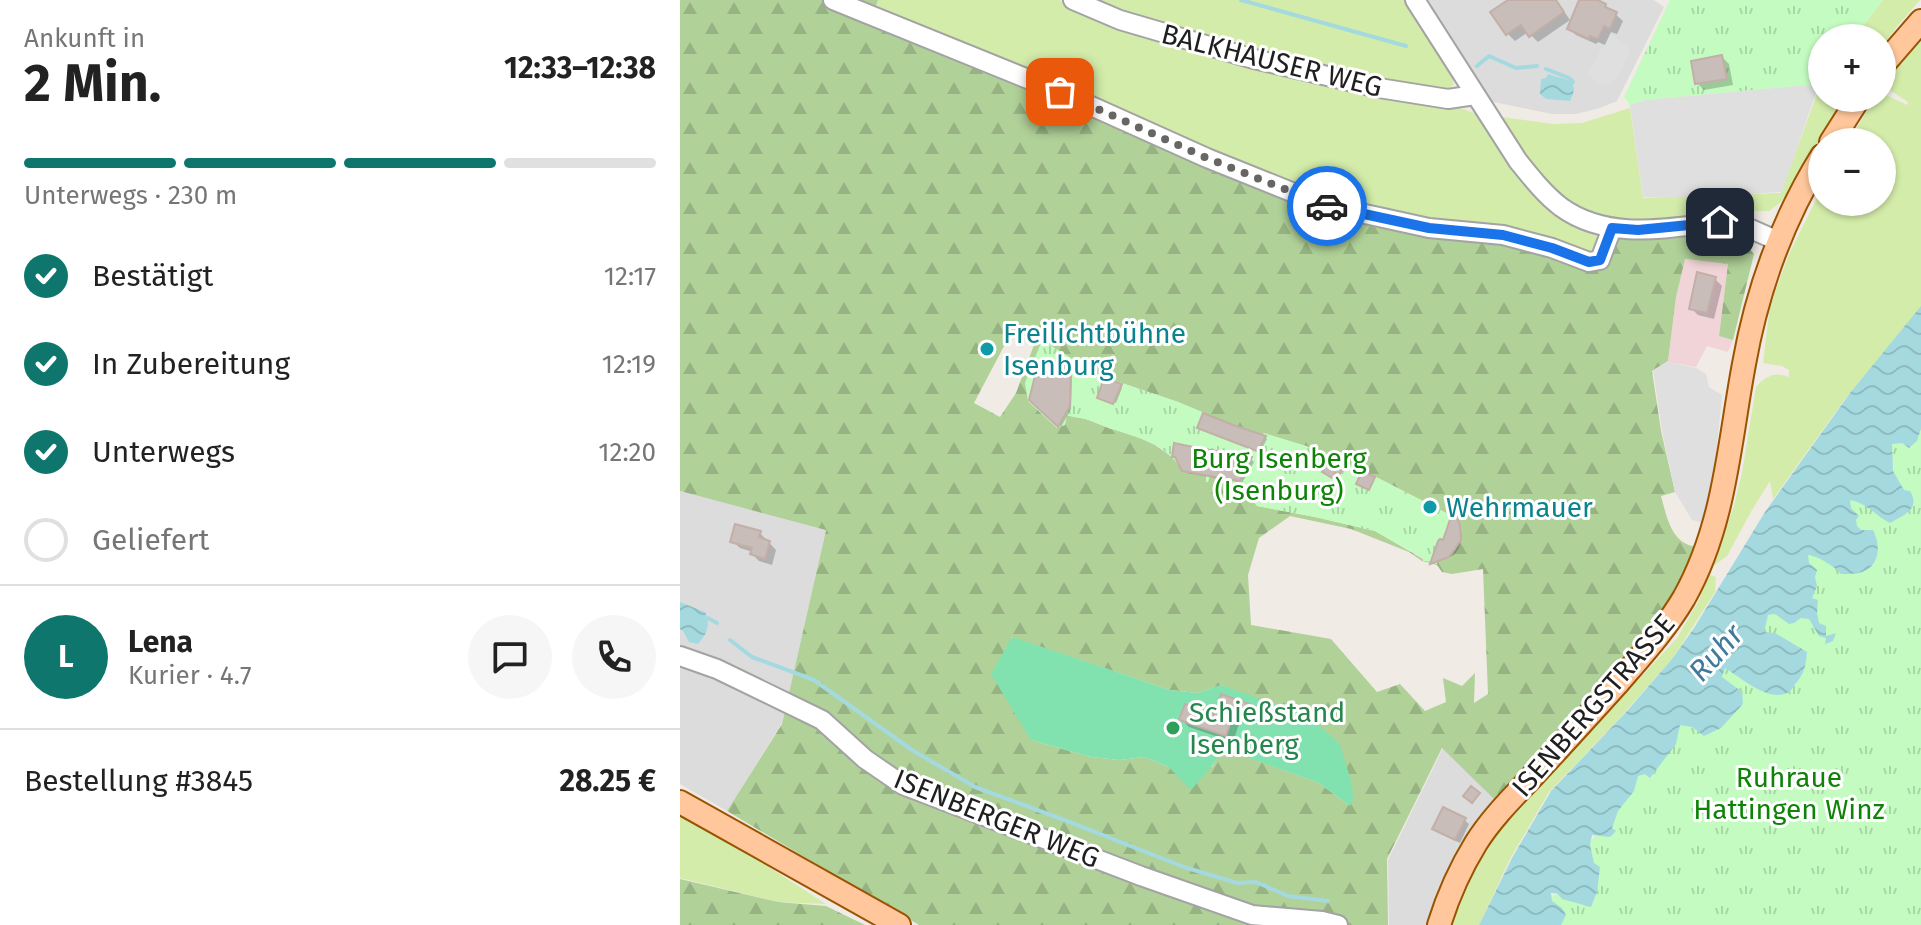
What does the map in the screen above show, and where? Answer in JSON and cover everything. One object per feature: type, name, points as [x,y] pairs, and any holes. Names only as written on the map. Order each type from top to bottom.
[{"type":"main road","points":[[1896,50],[1921,21]]},
{"type":"main road","name":"ISENBERGSTRASSE","points":[[1439,925],[1454,883],[1477,841],[1656,639],[1691,583],[1711,535],[1722,495],[1752,326],[1778,241],[1808,178]]},
{"type":"main road","points":[[680,802],[899,925]]},
{"type":"street","points":[[833,0],[1060,92],[1207,158],[1324,205],[1429,228],[1503,235],[1589,262],[1600,260],[1612,228]]},
{"type":"street","name":"BALKHAUSER WEG","points":[[1073,0],[1120,20],[1250,58],[1351,82],[1448,99],[1475,95]]},
{"type":"street","points":[[1415,0],[1518,161],[1538,185],[1573,215],[1612,228],[1638,230],[1732,222],[1778,241]]},
{"type":"street","name":"ISENBERGER WEG","points":[[680,656],[717,669],[822,720],[865,759],[903,785],[1252,915],[1338,925]]},
{"type":"shaded area","points":[[1422,0],[1654,0],[1664,7],[1617,101],[1576,114],[1552,114],[1489,101]]},
{"type":"shaded area","points":[[1607,33],[1631,49],[1618,77],[1607,86],[1587,75]]},
{"type":"shaded area","points":[[1808,85],[1809,112],[1782,192],[1643,197],[1630,105],[1646,100]]},
{"type":"shaded area","points":[[1684,259],[1728,264],[1719,336],[1733,340],[1728,352],[1707,346],[1696,367],[1668,362]]},
{"type":"shaded area","points":[[1668,362],[1696,368],[1706,374],[1709,387],[1722,395],[1715,465],[1703,523],[1692,520],[1675,492],[1653,370]]},
{"type":"shaded area","points":[[680,491],[826,529],[788,699],[680,650]]},
{"type":"shaded area","points":[[680,661],[786,707],[782,723],[727,811],[680,784]]},
{"type":"shaded area","points":[[1443,748],[1497,802],[1431,925],[1389,925],[1388,860]]},
{"type":"green space","points":[[680,0],[878,0],[872,19],[1324,208],[1504,238],[1598,271],[1614,238],[1724,236],[1746,245],[1754,254],[1733,340],[1719,336],[1728,264],[1685,259],[1676,297],[1668,361],[1652,371],[1675,492],[1661,496],[1663,505],[1677,537],[1691,546],[1700,547],[1681,588],[1654,629],[1497,802],[1442,748],[1387,859],[1388,925],[919,925],[727,811],[782,724],[826,530],[680,491]],"holes":[[[1013,329],[1031,340],[1034,345],[1016,393],[1000,417],[974,403]],[[1079,363],[1086,371],[1178,402],[1233,425],[1306,446],[1378,478],[1458,519],[1458,546],[1444,559],[1426,561],[1375,531],[1257,506],[1239,483],[1209,475],[1206,481],[1206,475],[1130,433],[1066,415],[1057,428],[1028,401]],[[1290,516],[1351,529],[1437,565],[1442,572],[1452,574],[1483,569],[1488,694],[1474,703],[1475,673],[1462,686],[1443,678],[1446,702],[1425,711],[1400,684],[1377,692],[1331,639],[1251,625],[1248,575],[1259,538]],[[1011,637],[1170,690],[1198,693],[1222,685],[1350,806],[1319,783],[1223,748],[1212,767],[1169,767],[1144,757],[1119,760],[1091,757],[1031,740]]]},
{"type":"green space","points":[[878,0],[1059,0],[1122,24],[1376,94],[1463,109],[1482,116],[1551,212],[1600,238],[1598,249],[1589,255],[1429,225],[1328,201],[877,6]]},
{"type":"green space","points":[[1087,0],[1406,0],[1450,69],[1454,85],[1441,92],[1379,82],[1118,13]]},
{"type":"green space","points":[[1670,0],[1883,0],[1865,24],[1808,24],[1808,85],[1646,100],[1630,105],[1624,97]]},
{"type":"green space","points":[[1883,0],[1920,0],[1896,28],[1896,24],[1865,24]]},
{"type":"green space","points":[[1921,34],[1921,307],[1845,399],[1773,499],[1770,481],[1727,556],[1712,567],[1734,506],[1756,387],[1771,376],[1779,374],[1789,377],[1789,370],[1782,366],[1763,363],[1770,306],[1789,254],[1808,216],[1896,216],[1896,128],[1857,128],[1866,112],[1896,112],[1896,100],[1907,105],[1908,102],[1896,94],[1896,67]]},
{"type":"green space","points":[[1630,108],[1643,198],[1781,193],[1810,112],[1841,112],[1830,128],[1808,128],[1808,161],[1781,202],[1769,211],[1733,208],[1660,221],[1595,214],[1563,197],[1526,158],[1501,117],[1553,124],[1582,123]]},
{"type":"green space","name":"Burg Isenberg (Isenburg)","points":[[1042,340],[1087,371],[1262,435],[1264,433],[1306,446],[1378,478],[1458,519],[1461,534],[1458,545],[1437,564],[1423,561],[1423,558],[1375,531],[1257,506],[1240,484],[1235,488],[1230,486],[1231,480],[1210,475],[1206,482],[1206,475],[1182,471],[1160,448],[1088,420],[1067,415],[1065,425],[1057,428],[1028,401],[1025,383]]},
{"type":"green space","name":"Ruhraue Hattingen Winz","points":[[1921,408],[1921,925],[1533,925],[1660,742],[1878,459]]},
{"type":"green space","points":[[1709,575],[1716,577],[1715,592],[1672,659],[1549,792],[1510,859],[1479,925],[1452,925],[1462,889],[1512,810],[1582,741],[1677,638],[1698,602]]},
{"type":"green space","name":"Schießstand Isenberg","points":[[1012,637],[1170,690],[1198,693],[1221,685],[1309,716],[1340,745],[1352,784],[1350,806],[1319,783],[1224,749],[1191,790],[1169,767],[1144,757],[1119,760],[1091,757],[1031,740],[991,674]]},
{"type":"green space","points":[[680,810],[826,904],[778,902],[680,878]]},
{"type":"green space","points":[[680,879],[778,902],[826,906],[865,925],[680,925]]},
{"type":"water","points":[[1548,74],[1572,83],[1574,88],[1570,101],[1546,99],[1540,94],[1541,79]]},
{"type":"water","name":"Ruhr","points":[[1921,306],[1921,428],[1917,441],[1909,448],[1902,443],[1892,444],[1893,471],[1904,490],[1910,491],[1912,507],[1890,523],[1862,504],[1850,500],[1851,508],[1859,516],[1857,526],[1861,530],[1873,530],[1877,542],[1876,560],[1862,572],[1841,574],[1826,562],[1808,555],[1809,563],[1817,570],[1817,586],[1812,598],[1818,600],[1819,623],[1826,626],[1826,636],[1836,633],[1833,641],[1825,644],[1826,638],[1819,636],[1809,619],[1801,618],[1789,624],[1775,614],[1768,615],[1764,632],[1775,633],[1807,652],[1800,678],[1789,692],[1773,695],[1725,668],[1722,677],[1742,692],[1743,704],[1721,728],[1704,736],[1692,727],[1680,725],[1676,744],[1650,778],[1645,774],[1638,776],[1634,791],[1618,811],[1612,828],[1616,831],[1610,837],[1592,835],[1590,845],[1594,863],[1600,867],[1597,892],[1591,907],[1551,893],[1552,901],[1566,915],[1561,925],[1479,925],[1512,858],[1551,791],[1672,659],[1765,512],[1850,393]]},
{"type":"water","points":[[680,602],[705,612],[707,629],[698,644],[689,642],[680,629]]},
{"type":"building","points":[[1508,0],[1556,0],[1564,12],[1529,37],[1521,25],[1506,35],[1490,12]]},
{"type":"building","points":[[1579,0],[1598,0],[1617,12],[1610,29],[1604,26],[1598,39],[1590,36],[1589,39],[1567,29]]},
{"type":"building","points":[[1722,55],[1727,79],[1695,84],[1691,61]]},
{"type":"building","points":[[1697,272],[1716,277],[1707,313],[1689,309]]},
{"type":"building","points":[[1052,360],[1071,368],[1070,406],[1058,427],[1029,400],[1038,364]]},
{"type":"building","points":[[1104,378],[1122,384],[1113,404],[1097,398]]},
{"type":"building","points":[[1203,413],[1266,436],[1257,451],[1197,428]]},
{"type":"building","points":[[1174,443],[1252,457],[1240,481],[1182,471],[1175,457],[1172,457]]},
{"type":"building","points":[[1330,457],[1346,464],[1339,475],[1335,473],[1332,478],[1322,472]]},
{"type":"building","points":[[1362,471],[1375,477],[1369,490],[1356,484]]},
{"type":"building","points":[[1454,508],[1461,540],[1449,557],[1430,564],[1438,541],[1443,540]]},
{"type":"building","points":[[735,524],[761,531],[759,537],[770,541],[765,559],[750,554],[752,548],[730,542]]},
{"type":"building","name":"Schießstand Isenberg","points":[[1221,694],[1255,706],[1251,719],[1234,712],[1226,736],[1179,720],[1185,704],[1214,714]]},
{"type":"building","points":[[1471,786],[1480,793],[1472,803],[1463,796]]},
{"type":"building","points":[[1443,807],[1466,818],[1455,840],[1432,829]]},
{"type":"waterway","points":[[1241,0],[1406,46]]},
{"type":"waterway","points":[[1477,66],[1489,56],[1516,68],[1537,66]]},
{"type":"waterway","points":[[1546,69],[1573,82]]},
{"type":"waterway","points":[[708,618],[717,623]]},
{"type":"waterway","points":[[730,640],[752,657],[814,680],[912,750],[975,787],[1184,867],[1237,883],[1256,882],[1288,896],[1328,901]]},
{"type":"way so far","points":[[1060,92],[1207,158],[1327,206]]},
{"type":"place","name":"Freilichtbühne Isenburg","points":[[987,349]]},
{"type":"place","name":"Wehrmauer","points":[[1430,507]]},
{"type":"place","name":"Schießstand Isenberg","points":[[1173,728]]},
{"type":"route","points":[[1327,206],[1429,228],[1525,239],[1589,262],[1600,260],[1612,228],[1638,230],[1720,222]]}]
